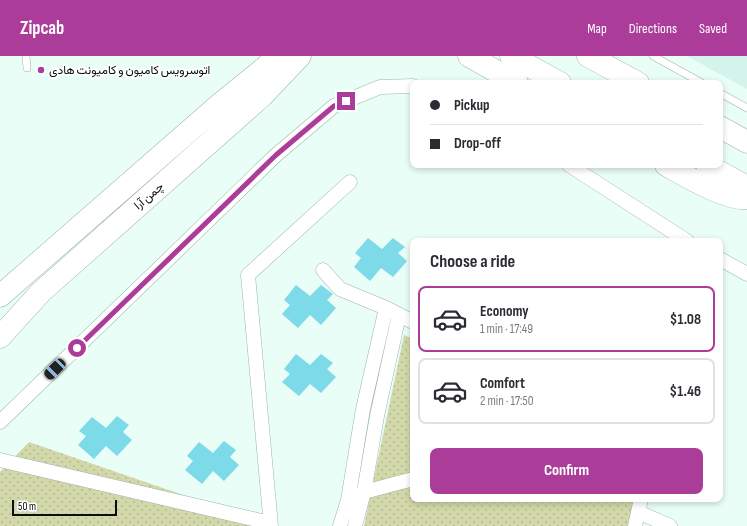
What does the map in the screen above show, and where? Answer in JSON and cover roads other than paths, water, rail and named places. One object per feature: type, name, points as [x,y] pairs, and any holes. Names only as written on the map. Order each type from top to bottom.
[{"type":"main road","name":"چمن آرا","points":[[0,296],[220,104],[267,66],[275,56]]},
{"type":"main road","name":"چمن آرا","points":[[0,337],[41,292],[262,96],[300,56]]},
{"type":"main road","points":[[468,56],[512,80]]},
{"type":"main road","points":[[511,56],[555,80]]},
{"type":"main road","points":[[588,56],[632,80]]},
{"type":"main road","points":[[723,129],[747,142]]},
{"type":"main road","points":[[671,168],[730,197],[747,198]]},
{"type":"main road","points":[[712,168],[747,187]]},
{"type":"street","points":[[0,422],[276,155],[334,106],[380,87],[410,86]]},
{"type":"street","points":[[574,168],[682,238]]},
{"type":"street","points":[[0,460],[271,525],[248,275],[350,182]]},
{"type":"street","points":[[723,261],[747,274]]},
{"type":"street","points":[[323,270],[340,289],[386,308],[410,321]]},
{"type":"street","points":[[340,526],[348,500],[363,409],[386,308]]},
{"type":"street","points":[[356,526],[364,492],[377,416],[399,316]]},
{"type":"street","points":[[363,409],[377,416]]},
{"type":"street","points":[[348,500],[364,492],[410,480]]},
{"type":"street","points":[[638,512],[670,526]]},
{"type":"lane","points":[[26,56],[27,68]]},
{"type":"lane","points":[[652,56],[696,80]]},
{"type":"lane","points":[[723,95],[747,108]]},
{"type":"place","name":"اتوسرویس کامیون و کامیونت هادی","points":[[41,70]]}]
